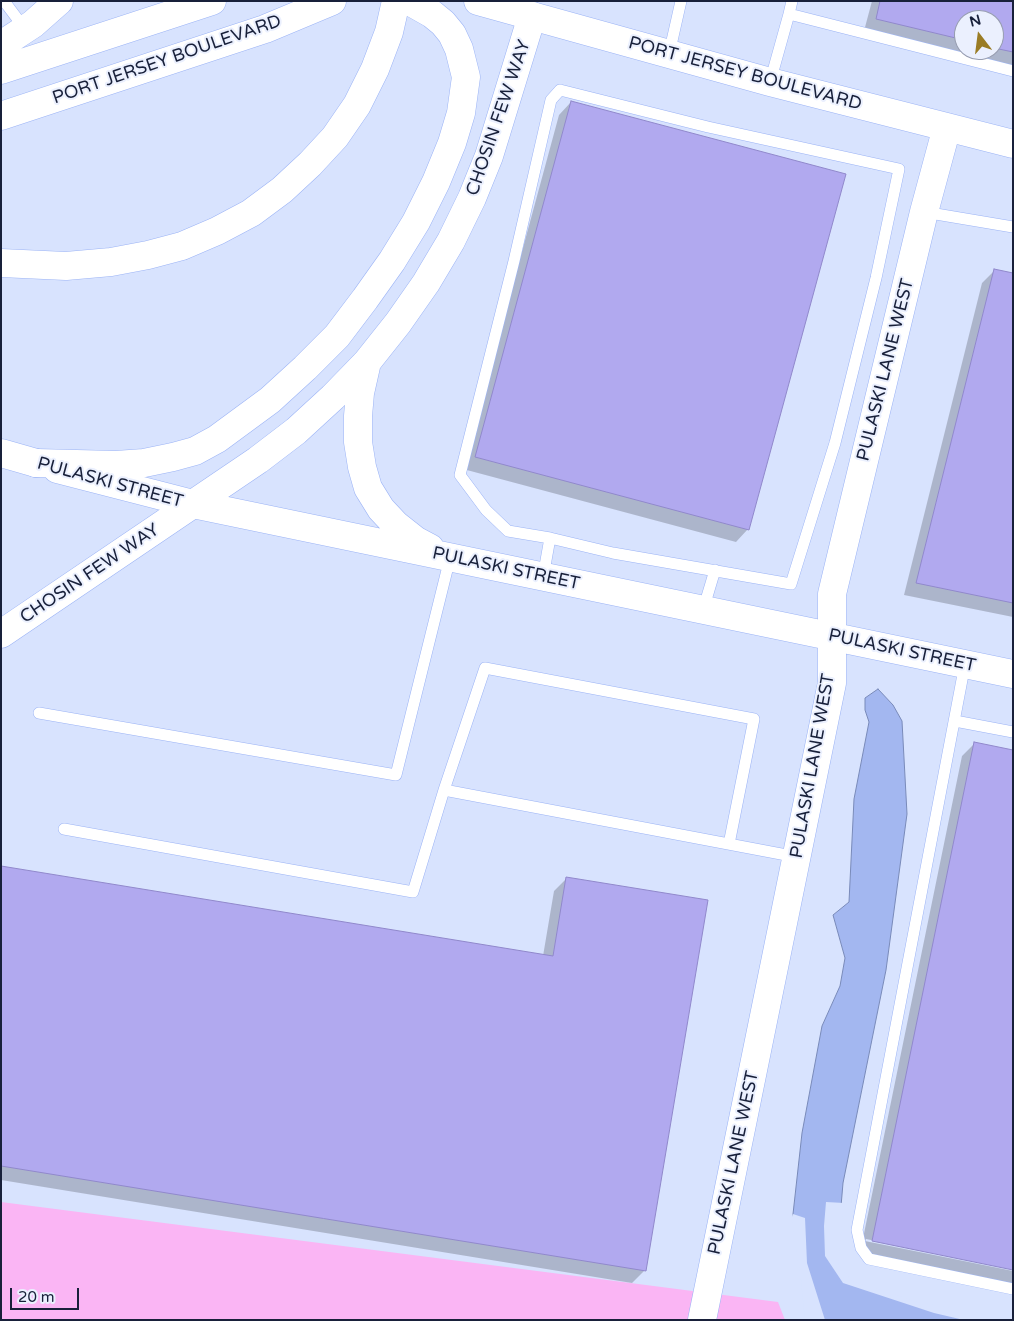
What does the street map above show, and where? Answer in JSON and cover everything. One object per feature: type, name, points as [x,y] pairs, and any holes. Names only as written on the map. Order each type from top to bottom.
[{"type":"main road","points":[[1,45],[33,24],[59,1]]},
{"type":"main road","points":[[1,70],[212,1]]},
{"type":"main road","name":"PORT JERSEY BOULEVARD","points":[[1,116],[265,29],[332,1]]},
{"type":"main road","points":[[1,263],[66,266],[110,262],[148,255],[182,246],[217,232],[251,213],[282,190],[310,164],[335,137],[357,105],[375,68],[389,32],[396,1]]},
{"type":"main road","points":[[36,463],[116,465],[144,463],[195,451],[217,439],[270,400],[337,336],[366,299],[416,222],[436,182],[462,113],[466,77],[459,48],[444,23],[409,1]]},
{"type":"main road","name":"PORT JERSEY BOULEVARD","points":[[478,1],[534,8],[669,54],[770,82],[1013,144]]},
{"type":"main road","points":[[505,1],[534,8]]},
{"type":"main road","name":"CHOSIN FEW WAY","points":[[1,634],[258,460],[333,397],[367,362],[398,323],[426,283],[451,242],[472,198],[490,156],[534,8]]},
{"type":"main road","name":"PULASKI LANE WEST","points":[[702,1320],[832,684],[832,594],[924,212],[947,127]]},
{"type":"main road","points":[[367,362],[360,393],[358,442],[368,488],[381,509],[396,525],[415,540],[450,558]]},
{"type":"main road","name":"PULASKI STREET","points":[[1,453],[193,504],[1013,674]]},
{"type":"lane","points":[[4,1],[25,29]]},
{"type":"lane","points":[[669,54],[681,1]]},
{"type":"lane","points":[[770,82],[792,1]]},
{"type":"lane","points":[[789,14],[1013,71]]},
{"type":"lane","points":[[560,90],[708,127],[899,169],[876,278],[836,443],[791,584],[613,553],[550,538],[508,531],[486,510],[460,475],[514,261],[551,100],[560,90]]},
{"type":"lane","points":[[924,212],[1013,227]]},
{"type":"lane","points":[[543,577],[550,538]]},
{"type":"lane","points":[[40,713],[396,775],[450,558]]},
{"type":"lane","points":[[703,610],[715,570]]},
{"type":"lane","points":[[965,664],[857,1230],[861,1248],[869,1260],[1013,1289]]},
{"type":"lane","points":[[64,829],[413,892],[444,790],[485,668],[754,719],[729,844]]},
{"type":"lane","points":[[955,720],[1013,732]]},
{"type":"lane","points":[[444,790],[796,857]]},
{"type":"shaded area","points":[[1,1202],[778,1302],[785,1320],[1,1320]]},
{"type":"water","points":[[878,689],[893,705],[902,721],[907,814],[886,970],[843,1183],[836,1265],[851,1283],[910,1302],[997,1320],[808,1320],[804,1279],[793,1214],[802,1133],[822,1026],[840,986],[845,958],[833,915],[849,902],[854,799],[869,722],[865,710],[865,698]]},
{"type":"pier","points":[[826,1202],[844,1203],[838,1264],[852,1281],[911,1300],[998,1317],[1000,1320],[964,1320],[934,1313],[843,1283],[825,1256],[824,1226]]},
{"type":"pier","points":[[793,1214],[805,1218],[807,1263],[825,1320],[805,1320],[792,1222]]},
{"type":"building","points":[[880,1],[1013,1],[1013,52],[1004,50],[1004,10],[954,10],[954,38],[876,19]]},
{"type":"building","points":[[571,101],[846,174],[749,530],[475,457]]},
{"type":"building","points":[[994,269],[1013,273],[1013,603],[916,583]]},
{"type":"building","points":[[974,742],[1013,750],[1013,1270],[872,1241]]},
{"type":"building","points":[[1,866],[553,956],[566,877],[708,900],[646,1271],[1,1166]]}]
